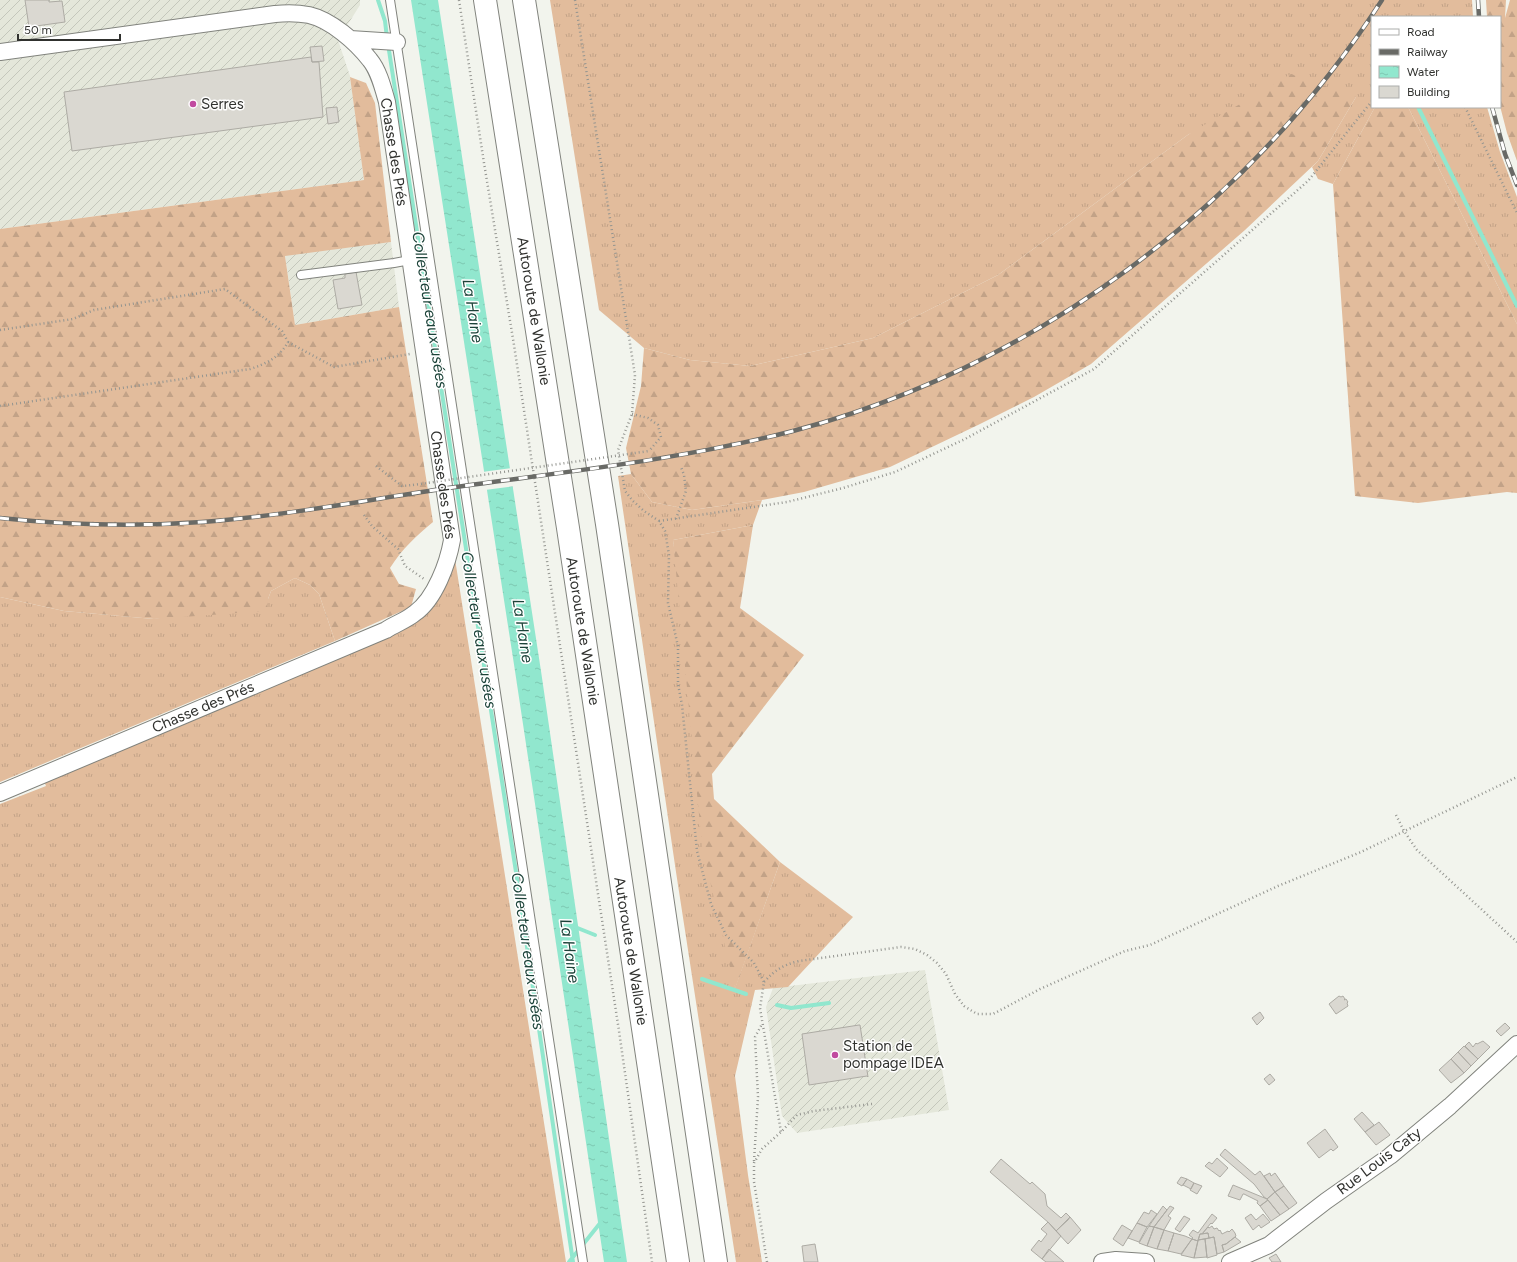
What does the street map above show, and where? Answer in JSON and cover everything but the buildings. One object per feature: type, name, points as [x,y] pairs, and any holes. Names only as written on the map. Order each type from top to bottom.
[{"type":"highway","name":"Autoroute de Wallonie","points":[[485,0],[569,536],[678,1262]]},
{"type":"highway","points":[[524,0],[607,524],[716,1262]]},
{"type":"street","name":"Chasse des Prés","points":[[0,52],[275,14],[293,13],[309,15],[326,21],[346,35],[370,60],[383,87],[387,102],[452,540],[450,553],[436,587],[416,613],[386,630],[0,793]]},
{"type":"street","points":[[346,35],[397,42]]},
{"type":"street","name":"Rue Louis Caty","points":[[1230,1262],[1269,1245],[1326,1201],[1390,1156],[1450,1106],[1517,1044]]},
{"type":"street","points":[[1102,1262],[1121,1260],[1146,1262]]},
{"type":"lane","points":[[390,0],[583,1262]]},
{"type":"lane","points":[[301,275],[410,260]]},
{"type":"path","points":[[458,0],[515,353],[619,1031],[652,1262]]},
{"type":"path","points":[[575,0],[635,375],[632,414],[618,450],[625,491],[644,511],[659,521],[665,531],[668,546],[668,603],[678,646],[678,684],[682,705],[697,851],[711,904],[726,935],[754,963],[764,982]]},
{"type":"path","points":[[659,521],[787,502],[843,488],[895,472],[965,439],[1094,369],[1308,181],[1371,102]]},
{"type":"path","points":[[1465,108],[1517,213]]},
{"type":"path","points":[[0,330],[73,318],[94,310],[225,289],[282,331],[288,342],[334,367],[424,351]]},
{"type":"path","points":[[0,406],[250,369],[266,364],[283,351],[288,342]]},
{"type":"path","points":[[376,466],[402,486],[649,451],[661,437],[658,425],[648,418],[632,414]]},
{"type":"path","points":[[676,518],[682,498],[686,491],[681,467]]},
{"type":"path","points":[[364,515],[372,526],[398,549],[405,566],[436,587]]},
{"type":"path","points":[[781,1132],[760,1008],[764,982],[784,965],[799,961],[901,947],[915,949],[927,955],[946,974],[955,994],[964,1006],[977,1014],[993,1014],[1040,989],[1125,951],[1150,945],[1278,886],[1361,852],[1517,776]]},
{"type":"path","points":[[1396,815],[1404,831],[1417,850],[1517,942]]},
{"type":"path","points":[[762,1024],[755,1037],[758,1097],[754,1182],[767,1262]]},
{"type":"path","points":[[754,1163],[762,1149],[797,1115],[814,1111],[872,1104]]},
{"type":"shaded area","points":[[0,0],[360,0],[360,5],[338,40],[350,76],[364,180],[0,229]]},
{"type":"shaded area","points":[[391,242],[399,307],[295,325],[285,255]]},
{"type":"shaded area","points":[[925,970],[949,1110],[797,1133],[782,1116],[766,1007],[773,988]]},
{"type":"green space","points":[[550,0],[1472,0],[1473,16],[1371,16],[1371,108],[1374,108],[1333,184],[1318,179],[1312,167],[1318,161],[1356,97],[1189,134],[998,275],[873,338],[750,366],[690,360],[644,348],[599,310]]},
{"type":"green space","points":[[1486,0],[1506,0],[1505,18],[1510,0],[1517,0],[1517,161],[1507,133],[1501,108],[1501,16],[1487,16]]},
{"type":"green space","points":[[1291,74],[1356,97],[1318,161],[1245,230],[1091,364],[1034,397],[890,467],[804,492],[762,500],[692,510],[652,502],[631,474],[626,448],[641,386],[644,348],[690,360],[750,366],[873,338],[998,275],[1189,134]]},
{"type":"green space","points":[[350,77],[366,83],[375,103],[391,242],[285,256],[295,325],[399,307],[433,522],[410,543],[390,568],[399,584],[416,589],[411,607],[335,641],[319,594],[310,585],[295,578],[271,591],[268,599],[267,611],[154,619],[64,611],[0,597],[0,229],[364,180]]},
{"type":"green space","points":[[1374,108],[1409,108],[1517,324],[1517,493],[1507,492],[1418,503],[1355,496],[1333,184]]},
{"type":"green space","points":[[1409,108],[1487,108],[1500,152],[1517,197],[1517,324]]},
{"type":"green space","points":[[631,474],[652,502],[692,510],[762,500],[753,525],[673,540],[735,988],[780,862],[853,917],[788,987],[755,990],[735,1076],[748,1175],[762,1262],[736,1262],[676,872],[618,476]]},
{"type":"green space","points":[[753,525],[740,608],[804,655],[712,774],[714,799],[780,862],[735,989],[702,846],[673,540]]},
{"type":"green space","points":[[452,540],[566,1262],[0,1262],[0,804],[46,786],[42,776],[416,613]]},
{"type":"green space","points":[[295,578],[310,585],[319,594],[335,641],[0,782],[0,597],[64,611],[154,619],[268,599],[271,591]]},
{"type":"water","name":"La Haine","points":[[411,0],[438,0],[541,671],[627,1262],[604,1262],[515,671]]},
{"type":"pier","points":[[512,468],[515,486],[485,490],[482,472]]},
{"type":"waterway","name":"Collecteur eaux usées","points":[[378,0],[385,21],[387,38]]},
{"type":"waterway","name":"Collecteur eaux usées","points":[[388,44],[518,885],[573,1262]]},
{"type":"waterway","points":[[1418,108],[1517,306]]},
{"type":"waterway","name":"La Haine","points":[[575,927],[595,935]]},
{"type":"waterway","points":[[702,979],[746,994]]},
{"type":"waterway","points":[[777,1005],[791,1008],[829,1003]]},
{"type":"waterway","points":[[569,1262],[601,1222]]},
{"type":"railway","points":[[0,518],[75,524],[126,525],[177,524],[264,516],[448,488],[665,458],[793,431],[882,403],[968,366],[1050,322],[1127,270],[1200,211],[1267,147],[1328,76],[1382,0]]},
{"type":"railway","points":[[1478,0],[1479,16]]},
{"type":"railway","points":[[1492,108],[1505,154],[1517,185]]},
{"type":"place","name":"Serres","points":[[193,104]]},
{"type":"place","name":"Station de pompage IDEA","points":[[835,1055]]}]
